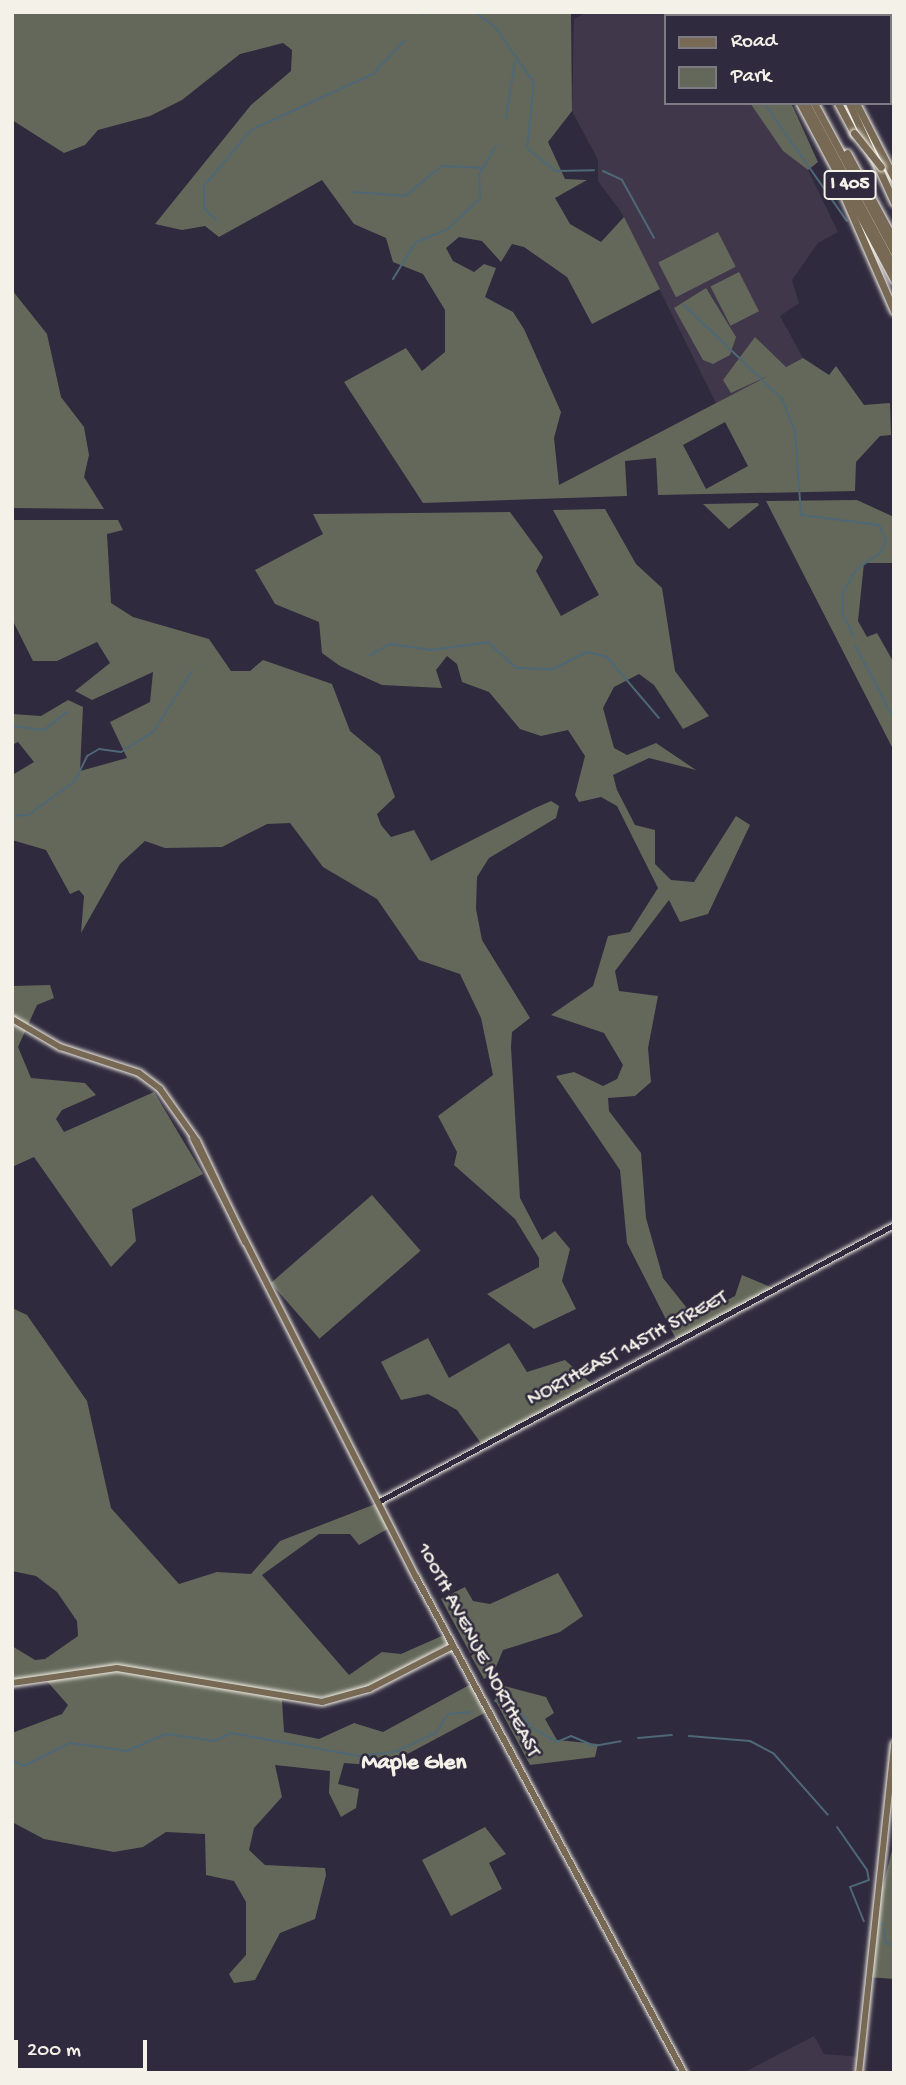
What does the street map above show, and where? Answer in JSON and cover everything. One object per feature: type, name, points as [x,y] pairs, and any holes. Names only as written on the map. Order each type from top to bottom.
[{"type":"highway","name":"I 405","points":[[801,105],[894,280]]},
{"type":"highway","name":"I 405","points":[[807,105],[894,267]]},
{"type":"highway","name":"I 405","points":[[818,105],[894,240]]},
{"type":"highway","name":"I 405","points":[[818,105],[894,252]]},
{"type":"highway","points":[[839,105],[854,133],[894,185]]},
{"type":"highway","points":[[850,105],[894,202]]},
{"type":"highway","points":[[857,105],[894,178]]},
{"type":"highway","points":[[818,138],[894,311]]},
{"type":"main road","name":"100TH AVENUE NORTHEAST","points":[[12,1019],[60,1047],[153,1082],[193,1138],[453,1646],[684,2073]]},
{"type":"main road","points":[[12,1683],[117,1668],[322,1702],[369,1689],[453,1646]]},
{"type":"main road","points":[[859,2073],[894,1744]]},
{"type":"street","name":"NORTHEAST 145TH STREET","points":[[378,1503],[894,1225]]},
{"type":"shaded area","points":[[587,12],[676,12],[664,14],[664,105],[751,105],[783,151],[808,170],[838,232],[818,243],[792,280],[799,303],[780,316],[803,358],[716,403],[621,212],[598,181],[598,160],[572,111],[574,19]]},
{"type":"shaded area","points":[[814,2036],[824,2054],[861,2057],[859,2073],[743,2073]]},
{"type":"green space","points":[[12,12],[571,12],[572,111],[548,142],[565,179],[587,180],[555,198],[570,224],[601,242],[624,217],[660,289],[592,324],[567,277],[524,247],[512,244],[501,262],[482,241],[459,237],[446,248],[453,261],[474,272],[484,264],[496,268],[485,297],[513,312],[524,329],[561,412],[554,438],[559,485],[768,376],[731,393],[723,380],[755,337],[786,367],[803,358],[829,375],[836,366],[864,405],[890,403],[891,435],[880,436],[856,462],[855,491],[658,495],[656,458],[625,461],[627,496],[423,503],[344,382],[406,348],[422,371],[445,352],[445,310],[423,274],[393,262],[386,238],[354,224],[322,180],[219,237],[205,226],[182,230],[155,224],[251,105],[291,71],[292,50],[283,43],[240,54],[182,100],[150,116],[98,130],[85,145],[64,153],[12,120]],"holes":[[[725,422],[748,466],[706,489],[683,445]]]},
{"type":"green space","points":[[751,105],[792,105],[818,162],[808,170],[783,151]]},
{"type":"green space","points":[[718,232],[736,267],[676,297],[658,262]]},
{"type":"green space","points":[[739,272],[759,311],[730,326],[710,287]]},
{"type":"green space","points":[[706,288],[736,337],[730,355],[713,364],[703,360],[674,308]]},
{"type":"green space","points":[[12,290],[47,334],[61,397],[84,427],[89,455],[84,477],[104,509],[12,508]]},
{"type":"green space","points":[[857,500],[894,517],[894,563],[864,563],[858,621],[867,637],[877,633],[894,663],[894,751],[766,501]]},
{"type":"green space","points":[[758,503],[759,505],[729,529],[703,504]]},
{"type":"green space","points":[[605,509],[636,564],[662,588],[675,671],[709,716],[683,729],[654,685],[639,674],[614,687],[603,708],[614,748],[627,755],[656,743],[696,770],[649,758],[613,775],[617,790],[635,825],[655,830],[655,864],[671,880],[694,882],[736,816],[750,825],[708,914],[680,922],[669,900],[615,971],[619,991],[658,996],[648,1048],[651,1082],[635,1096],[608,1098],[609,1111],[641,1153],[646,1218],[663,1278],[694,1317],[735,1296],[742,1275],[775,1289],[677,1341],[627,1243],[620,1170],[556,1076],[574,1072],[603,1086],[617,1079],[623,1065],[604,1033],[551,1015],[593,986],[608,936],[630,932],[658,888],[617,806],[601,797],[579,802],[575,795],[585,756],[568,730],[541,736],[520,729],[489,692],[462,682],[457,664],[447,656],[436,670],[442,688],[382,685],[340,666],[322,653],[319,622],[275,604],[255,570],[323,534],[313,514],[510,512],[543,557],[536,571],[561,616],[599,595],[553,510]]},
{"type":"green space","points":[[12,520],[118,520],[123,530],[107,534],[111,603],[133,617],[209,639],[231,671],[250,671],[263,660],[332,684],[350,731],[380,756],[395,797],[377,814],[381,825],[391,837],[414,830],[431,861],[551,801],[559,806],[556,818],[489,858],[477,877],[476,909],[482,940],[530,1018],[512,1032],[511,1047],[520,1198],[542,1240],[555,1231],[570,1249],[562,1281],[576,1309],[534,1329],[487,1294],[539,1267],[539,1258],[515,1219],[454,1165],[457,1152],[438,1116],[493,1075],[481,1018],[460,974],[419,960],[377,899],[323,867],[290,823],[267,824],[222,847],[165,848],[145,841],[120,864],[81,933],[84,896],[79,890],[70,894],[46,850],[12,840],[14,774],[34,762],[18,742],[12,745],[12,714],[41,716],[68,700],[83,707],[80,771],[127,758],[110,722],[150,702],[153,672],[92,700],[75,691],[110,663],[97,642],[57,661],[33,661],[12,619]]},
{"type":"green space","points":[[50,985],[54,998],[37,1005],[18,1047],[31,1078],[85,1083],[96,1095],[62,1110],[56,1119],[64,1132],[154,1092],[203,1174],[132,1209],[136,1241],[111,1267],[34,1157],[12,1167],[12,986]]},
{"type":"green space","points":[[372,1195],[421,1251],[319,1339],[271,1283]]},
{"type":"green space","points":[[12,1308],[27,1315],[87,1401],[111,1508],[179,1584],[217,1572],[251,1574],[280,1541],[378,1503],[391,1527],[359,1545],[350,1534],[319,1534],[262,1575],[349,1675],[382,1652],[401,1654],[444,1635],[448,1644],[353,1695],[282,1700],[284,1732],[319,1739],[354,1723],[383,1732],[473,1683],[488,1711],[385,1766],[344,1763],[338,1784],[359,1789],[356,1808],[341,1817],[329,1793],[330,1771],[275,1765],[282,1797],[254,1828],[249,1850],[265,1865],[325,1868],[326,1875],[315,1919],[280,1933],[255,1980],[234,1983],[229,1974],[246,1955],[246,1902],[234,1881],[206,1875],[205,1834],[166,1832],[143,1847],[114,1852],[44,1839],[12,1822],[12,1733],[62,1714],[68,1705],[45,1679],[12,1684],[12,1646],[35,1660],[45,1659],[78,1636],[77,1621],[57,1592],[36,1576],[12,1571]]},
{"type":"green space","points":[[428,1338],[449,1378],[509,1343],[527,1372],[565,1360],[594,1386],[483,1446],[457,1410],[428,1394],[401,1400],[381,1362]]},
{"type":"green space","points":[[558,1573],[583,1616],[560,1632],[503,1650],[493,1674],[484,1679],[471,1656],[478,1651],[470,1653],[441,1599],[465,1587],[473,1601],[490,1604]]},
{"type":"green space","points":[[500,1685],[546,1697],[554,1713],[545,1719],[557,1740],[598,1744],[595,1757],[530,1765],[495,1700]]},
{"type":"green space","points":[[485,1827],[506,1854],[489,1863],[502,1889],[451,1916],[422,1860]]},
{"type":"green space","points":[[894,1843],[894,1979],[868,1977],[878,1885],[883,1886]]},
{"type":"waterway","points":[[475,12],[496,28],[534,83],[527,148],[555,171],[594,170]]},
{"type":"waterway","points":[[216,220],[204,208],[204,186],[251,130],[373,74],[404,41]]},
{"type":"waterway","points":[[506,118],[515,61]]},
{"type":"waterway","points":[[765,105],[847,221]]},
{"type":"waterway","points":[[393,279],[415,243],[448,229],[480,198],[479,175],[496,145]]},
{"type":"waterway","points":[[353,192],[405,196],[442,166],[483,168]]},
{"type":"waterway","points":[[603,171],[622,180],[654,238]]},
{"type":"waterway","points":[[684,305],[782,399],[795,431],[801,515],[879,525],[886,541],[881,552],[855,571],[843,593],[842,613],[853,635]]},
{"type":"waterway","points":[[370,655],[391,644],[431,650],[488,642],[516,668],[553,669],[587,652],[607,657],[659,718]]},
{"type":"waterway","points":[[855,645],[894,719]]},
{"type":"waterway","points":[[12,816],[28,815],[75,781],[87,756],[99,749],[121,752],[154,731],[192,671]]},
{"type":"waterway","points":[[12,726],[44,730],[67,712]]},
{"type":"waterway","points":[[495,1701],[516,1706],[532,1728],[557,1742],[571,1736],[594,1746],[621,1741]]},
{"type":"waterway","points":[[12,1760],[24,1766],[70,1743],[127,1751],[166,1734],[215,1741],[231,1733],[359,1756],[397,1751],[436,1733],[448,1714],[472,1712]]},
{"type":"waterway","points":[[638,1738],[672,1735]]},
{"type":"waterway","points":[[689,1736],[750,1741],[774,1754],[828,1815]]},
{"type":"waterway","points":[[837,1827],[867,1870],[869,1880],[850,1887],[864,1921]]},
{"type":"waterway","points":[[882,1922],[886,1943],[894,1945]]},
{"type":"district","name":"Maple Glen","points":[[414,1764]]}]
